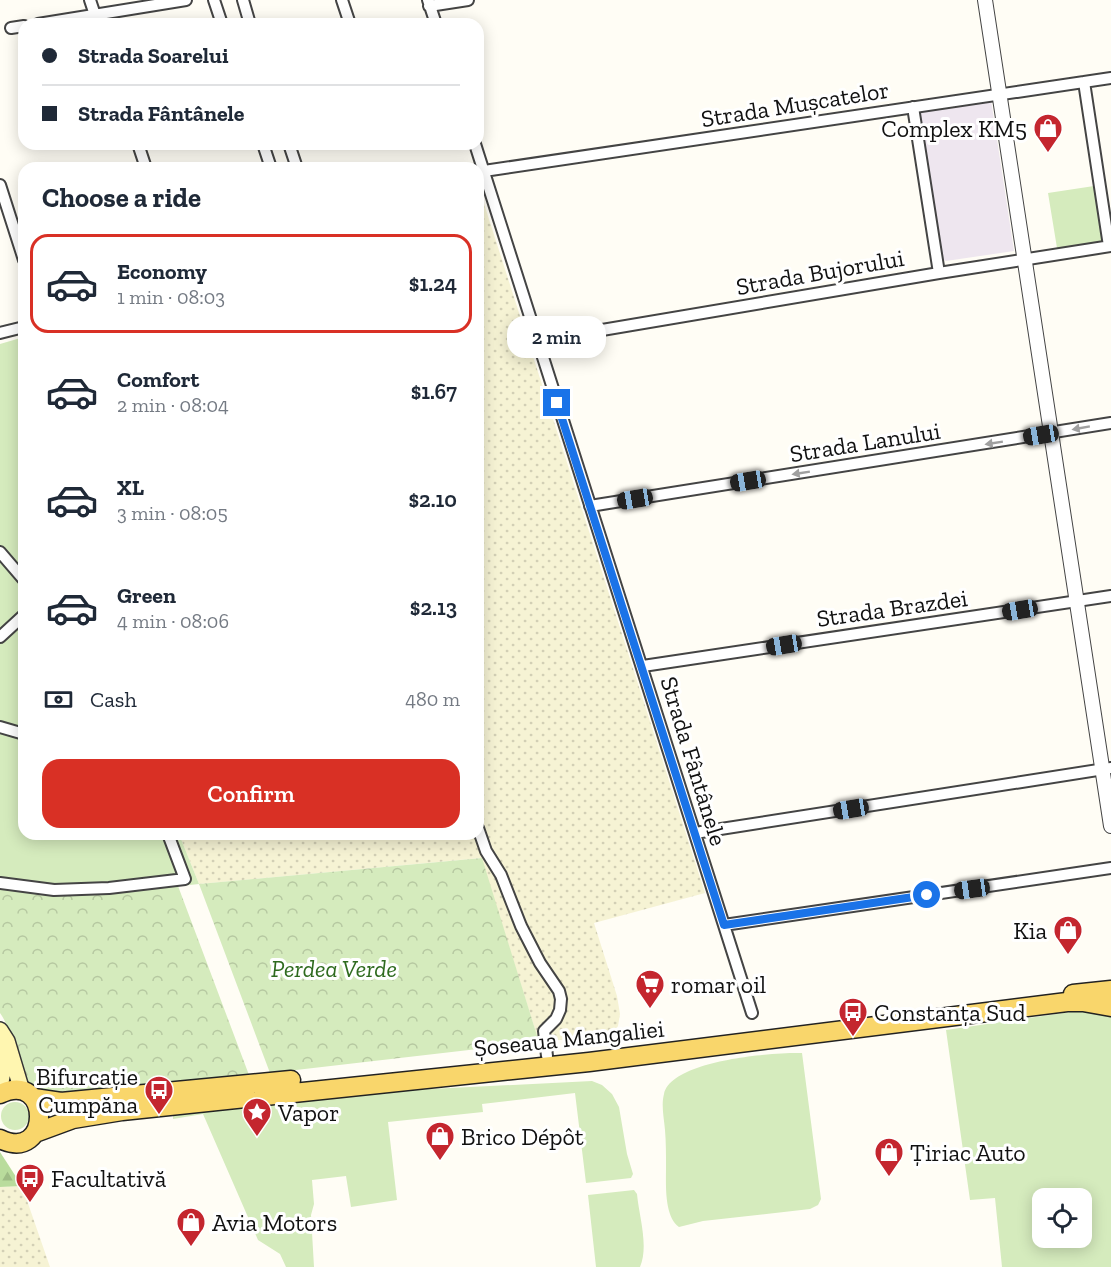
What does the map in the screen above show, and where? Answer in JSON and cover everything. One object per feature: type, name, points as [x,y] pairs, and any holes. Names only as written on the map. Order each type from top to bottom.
[{"type":"main road","name":"Șoseaua Mangaliei","points":[[0,1094],[7,1090],[61,1102],[548,1056],[1111,990]]},
{"type":"main road","name":"Șoseaua Mangaliei","points":[[0,1139],[9,1143],[17,1143],[30,1138],[35,1133],[73,1119],[132,1110],[588,1062],[1067,1002],[1083,1002],[1111,1007]]},
{"type":"main road","points":[[1,1032],[7,1041],[28,1095],[40,1112],[40,1120],[35,1133]]},
{"type":"main road","points":[[0,1088],[3,1071],[1,1032]]},
{"type":"street","points":[[90,0],[97,18]]},
{"type":"street","points":[[102,18],[186,0]]},
{"type":"street","points":[[214,0],[220,18]]},
{"type":"street","points":[[243,0],[248,18]]},
{"type":"street","points":[[342,0],[348,18]]},
{"type":"street","points":[[433,18],[429,3],[468,0]]},
{"type":"street","points":[[985,0],[1051,434],[1107,769],[1111,826]]},
{"type":"street","points":[[11,28],[18,27]]},
{"type":"street","name":"Strada Mușcatelor","points":[[484,171],[1111,78]]},
{"type":"street","points":[[1084,82],[1110,246]]},
{"type":"street","points":[[913,107],[939,273]]},
{"type":"street","name":"Strada Fântânele","points":[[484,171],[752,1013]]},
{"type":"street","points":[[0,185],[18,241]]},
{"type":"street","name":"Strada Bujorului","points":[[537,341],[1110,246]]},
{"type":"street","points":[[0,333],[18,328]]},
{"type":"street","name":"Strada Lanului","points":[[590,506],[1111,423]]},
{"type":"street","points":[[0,552],[18,573]]},
{"type":"street","name":"Strada Brazdei","points":[[643,666],[1111,596]]},
{"type":"street","points":[[0,637],[18,620]]},
{"type":"street","points":[[0,727],[18,732]]},
{"type":"street","points":[[695,833],[1107,769]]},
{"type":"street","points":[[0,883],[54,890],[109,888],[186,879],[170,840]]},
{"type":"street","points":[[482,840],[486,851],[501,875],[521,926],[540,963],[559,991],[560,1010],[556,1019],[544,1031],[548,1056]]},
{"type":"street","points":[[724,925],[1111,868]]},
{"type":"shaded area","points":[[991,100],[1014,251],[946,261],[941,258],[918,110]]},
{"type":"shaded area","points":[[484,204],[705,893],[594,923],[617,996],[620,1014],[618,1026],[612,1035],[539,1042],[481,858],[199,884],[181,840],[484,840]]},
{"type":"shaded area","points":[[22,1186],[50,1267],[0,1267],[0,1187]]},
{"type":"green space","points":[[1094,186],[1102,241],[1057,248],[1048,193]]},
{"type":"green space","points":[[18,339],[18,840],[181,840],[199,884],[107,894],[52,895],[0,888],[0,344]]},
{"type":"green space","name":"Perdea Verde","points":[[482,858],[539,1042],[270,1073],[199,884]]},
{"type":"green space","name":"Perdea Verde","points":[[178,886],[249,1075],[55,1093],[40,1092],[31,1088],[23,1075],[9,1032],[0,1013],[0,888],[52,895],[108,894]]},
{"type":"green space","points":[[1084,1010],[1111,1012],[1111,1267],[1002,1267],[995,1198],[970,1200],[946,1030]]},
{"type":"green space","points":[[802,1053],[821,1199],[818,1205],[810,1209],[703,1221],[679,1227],[674,1222],[668,1208],[666,1191],[663,1103],[664,1094],[671,1082],[685,1073],[725,1060],[770,1054]]},
{"type":"green space","points":[[592,1081],[602,1085],[612,1094],[619,1107],[633,1174],[631,1178],[586,1183],[575,1093],[482,1104],[483,1112],[388,1122],[397,1200],[351,1207],[346,1176],[312,1180],[314,1204],[311,1215],[314,1267],[286,1267],[280,1254],[258,1240],[203,1114],[173,1119],[173,1115],[390,1091]]},
{"type":"green space","points":[[15,1102],[25,1106],[29,1116],[25,1126],[15,1130],[5,1126],[1,1116],[5,1106]]},
{"type":"green space","points":[[0,1152],[22,1186],[0,1187]]},
{"type":"green space","points":[[634,1190],[637,1194],[644,1240],[640,1267],[596,1267],[588,1195]]},
{"type":"place","name":"Complex KM5","points":[[1048,154]]},
{"type":"place","name":"Kia","points":[[1068,956]]},
{"type":"place","name":"romar oil","points":[[650,1010]]},
{"type":"place","name":"Constanța Sud","points":[[853,1038]]},
{"type":"place","name":"Bifurcație Cumpăna","points":[[159,1116]]},
{"type":"place","name":"Vapor","points":[[257,1138]]},
{"type":"place","name":"Brico Dépôt","points":[[440,1162]]},
{"type":"place","name":"Țiriac Auto","points":[[889,1178]]},
{"type":"place","name":"Facultativă","points":[[30,1204]]},
{"type":"place","name":"Avia Motors","points":[[191,1248]]},
{"type":"route","points":[[557,403],[724,925],[927,895]]}]
